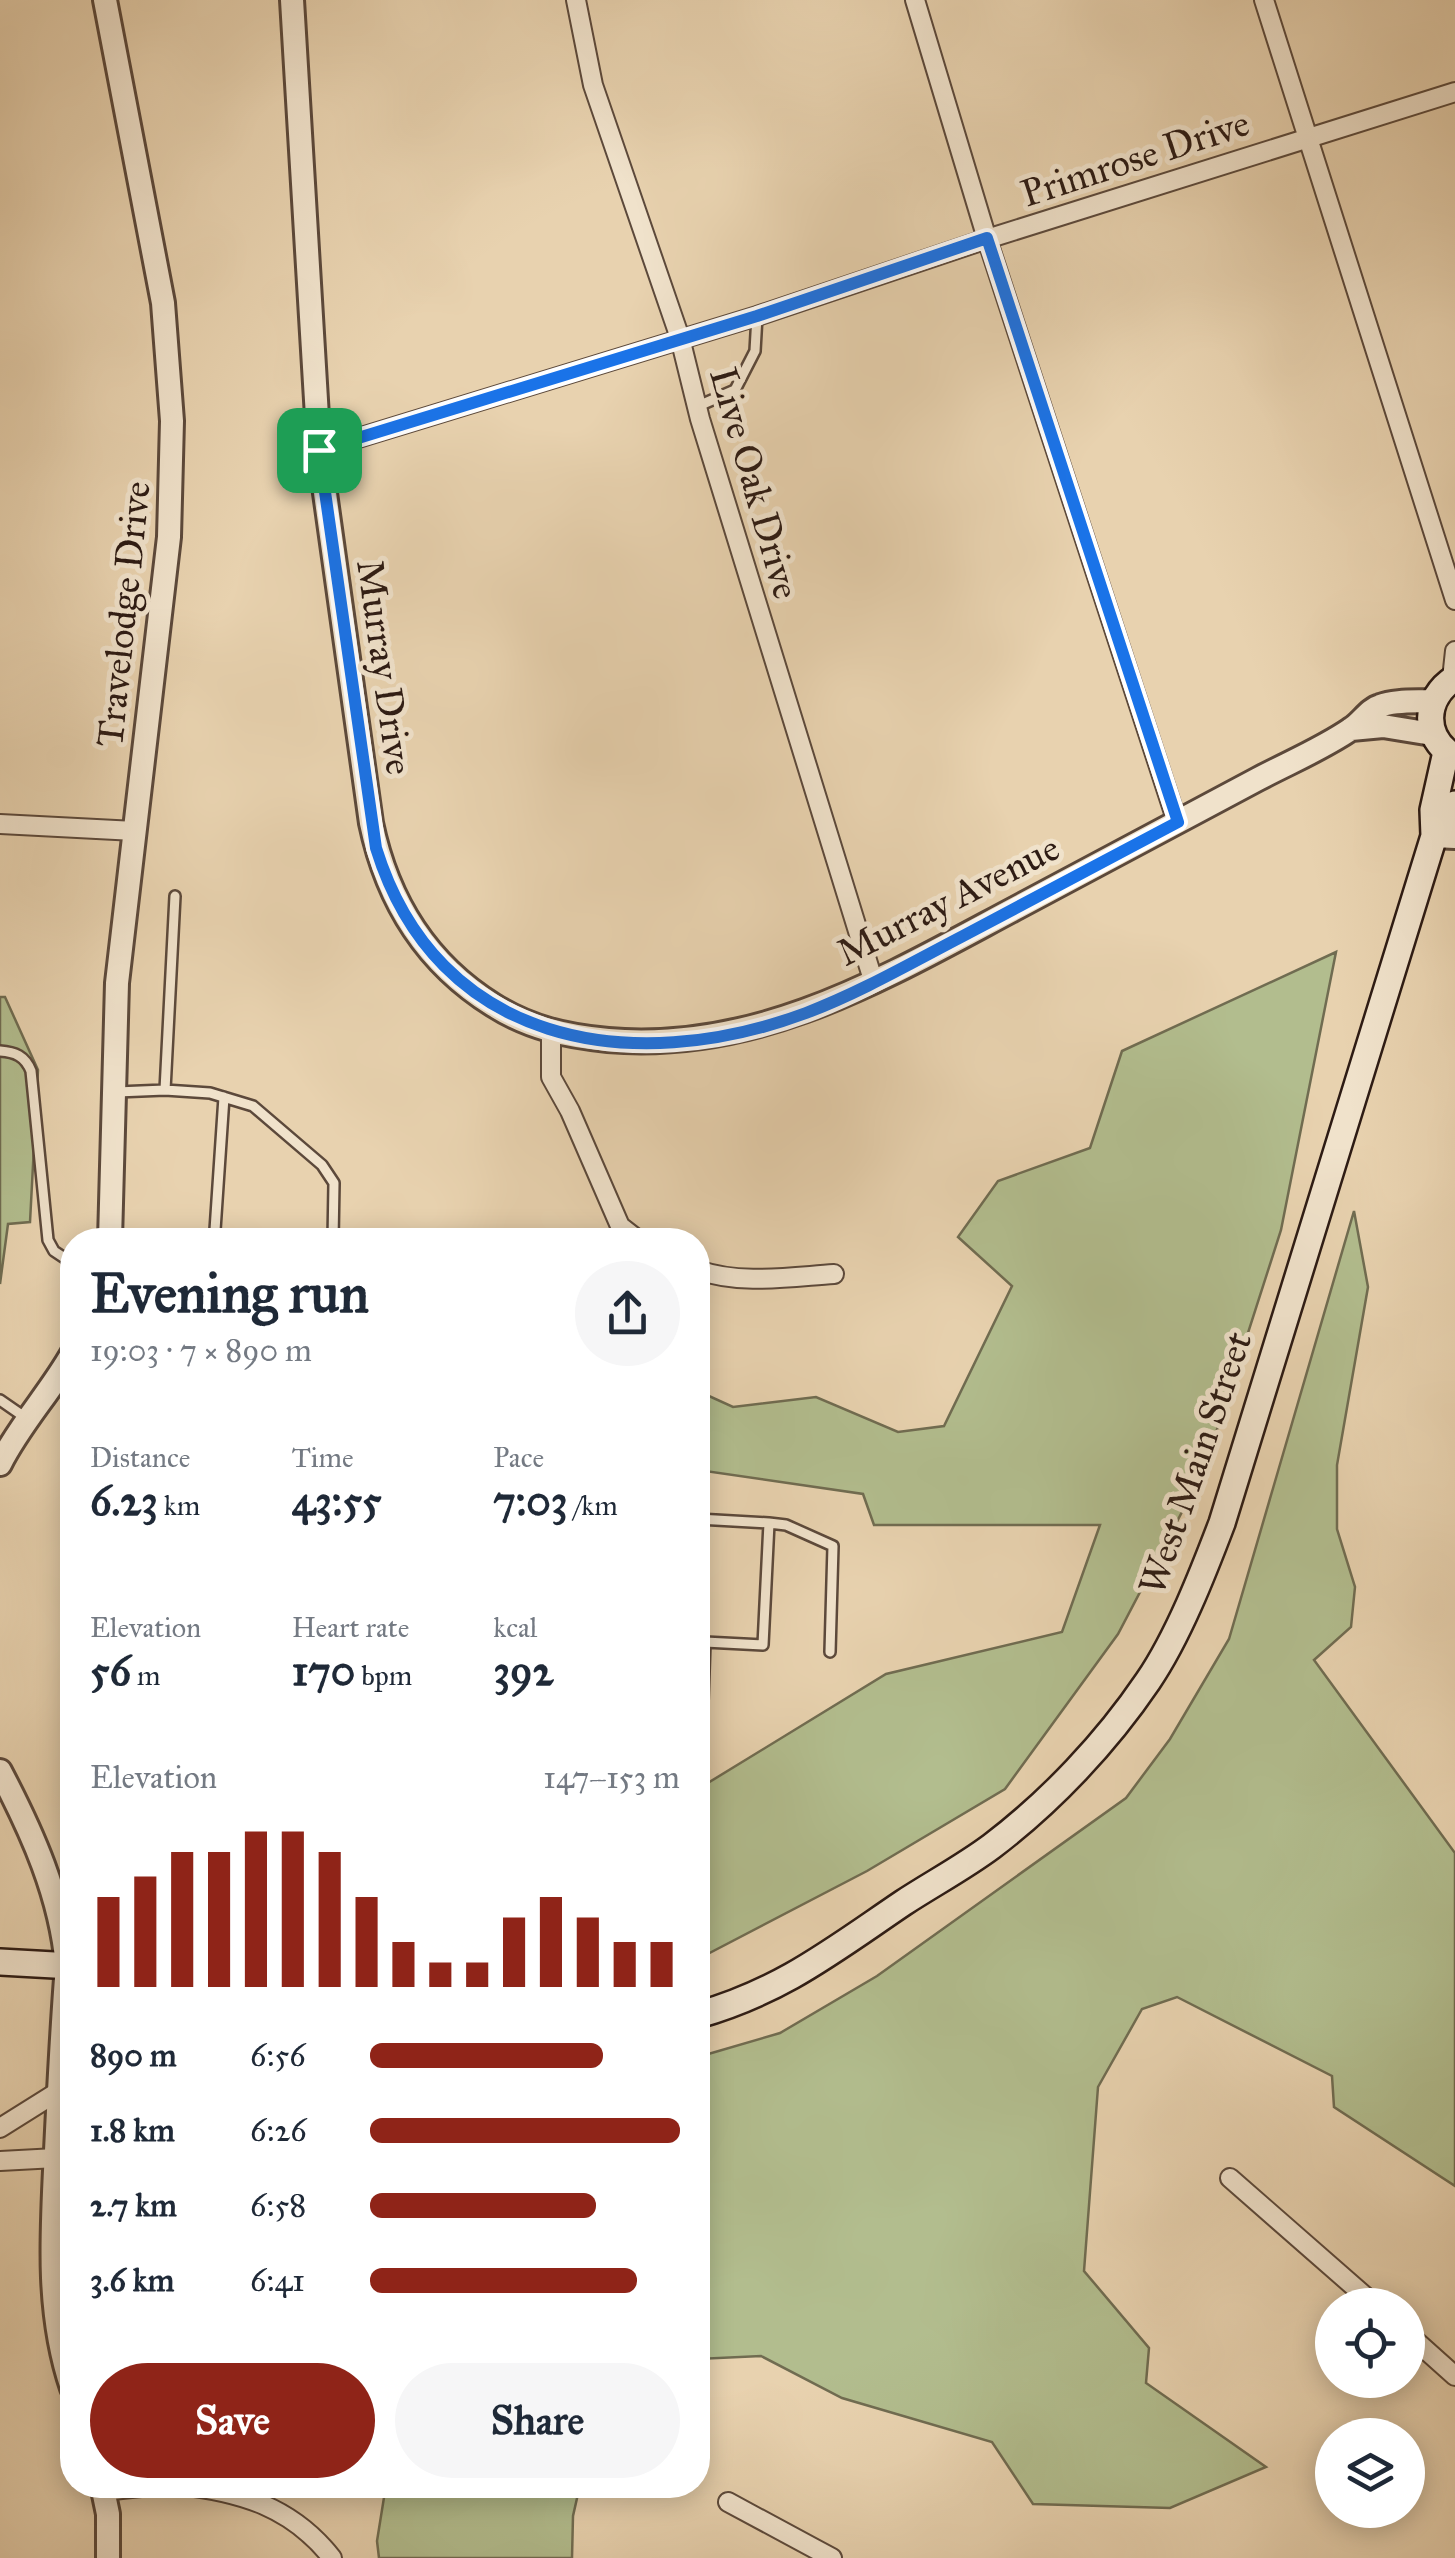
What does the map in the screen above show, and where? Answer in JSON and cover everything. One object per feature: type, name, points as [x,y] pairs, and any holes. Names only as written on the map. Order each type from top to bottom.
[{"type":"main road","points":[[1444,748],[1430,716],[1433,701],[1454,679]]},
{"type":"main road","name":"West Main Street","points":[[1444,748],[1433,810],[1444,836]]},
{"type":"main road","name":"West Main Street","points":[[710,2011],[754,1996],[814,1966],[992,1846],[1051,1795],[1098,1745],[1150,1679],[1203,1574],[1222,1523],[1455,804]]},
{"type":"main road","points":[[0,1962],[60,1965]]},
{"type":"street","name":"Travelodge Drive","points":[[105,0],[163,303],[172,421],[170,537],[117,983],[110,1228]]},
{"type":"street","name":"Murray Drive","points":[[292,0],[319,450],[371,823],[384,873],[406,920],[438,960],[457,979],[502,1010],[551,1032]]},
{"type":"street","name":"Live Oak Drive","points":[[576,0],[593,84],[680,338],[696,407],[874,983]]},
{"type":"street","points":[[914,0],[987,238],[1178,822]]},
{"type":"street","points":[[1264,0],[1455,600]]},
{"type":"street","name":"Primrose Drive","points":[[319,450],[757,316],[987,238],[1088,210],[1455,92]]},
{"type":"street","points":[[1454,679],[1455,651]]},
{"type":"street","name":"Murray Avenue","points":[[551,1032],[623,1041],[695,1039],[804,1014],[874,983],[1178,822],[1351,729],[1378,706],[1433,701]]},
{"type":"street","name":"Murray Avenue","points":[[1351,729],[1383,726],[1444,748]]},
{"type":"street","points":[[0,824],[136,831]]},
{"type":"street","points":[[551,1032],[551,1077],[623,1228]]},
{"type":"street","points":[[710,1274],[762,1278],[834,1274]]},
{"type":"street","points":[[0,1464],[26,1418],[60,1372]]},
{"type":"street","points":[[0,1771],[36,1838],[60,1922]]},
{"type":"street","points":[[60,2080],[53,2294],[60,2355]]},
{"type":"street","points":[[0,2128],[59,2091]]},
{"type":"street","points":[[0,2161],[56,2158]]},
{"type":"street","points":[[1230,2178],[1355,2288]]},
{"type":"street","points":[[1425,2349],[1455,2376]]},
{"type":"street","points":[[105,2498],[108,2558]]},
{"type":"street","points":[[253,2498],[289,2519],[332,2558]]},
{"type":"street","points":[[728,2502],[832,2558]]},
{"type":"lane","points":[[696,407],[735,390],[754,351],[757,316]]},
{"type":"lane","points":[[165,1090],[175,896]]},
{"type":"lane","points":[[0,1051],[14,1052],[28,1062],[32,1071],[48,1240],[60,1255]]},
{"type":"lane","points":[[114,1092],[210,1093],[252,1106],[322,1165],[334,1183],[333,1228]]},
{"type":"lane","points":[[215,1228],[224,1097]]},
{"type":"lane","points":[[0,1400],[26,1418]]},
{"type":"lane","points":[[710,1520],[786,1524],[833,1546],[830,1652]]},
{"type":"lane","points":[[710,1642],[763,1645],[768,1523]]},
{"type":"green space","points":[[1336,952],[1281,1230],[1204,1470],[1118,1634],[1005,1789],[867,1871],[710,1953],[710,1782],[886,1674],[1062,1632],[1100,1525],[874,1525],[863,1494],[710,1472],[710,1396],[733,1407],[816,1397],[898,1432],[944,1426],[1012,1286],[958,1237],[998,1181],[1090,1148],[1122,1051]]},
{"type":"green space","points":[[0,997],[5,997],[38,1070],[30,1222],[8,1224],[0,1284]]},
{"type":"green space","points":[[1354,1211],[1368,1287],[1337,1465],[1337,1529],[1355,1587],[1351,1627],[1314,1660],[1455,1853],[1455,2186],[1334,2107],[1332,2076],[1177,1997],[1142,2009],[1098,2087],[1084,2271],[1149,2348],[1146,2383],[1266,2467],[1170,2508],[1033,2504],[992,2442],[842,2398],[761,2356],[710,2358],[710,2053],[780,2033],[877,1976],[1126,1798],[1170,1739],[1229,1639]]},
{"type":"green space","points":[[384,2498],[577,2498],[572,2558],[379,2558],[377,2541]]},
{"type":"route","points":[[987,238],[1178,822],[874,983],[804,1014],[732,1033],[659,1041],[587,1038],[551,1032],[526,1022],[479,996],[438,960],[406,920],[384,873],[371,823],[319,450],[757,316],[987,238]]}]
